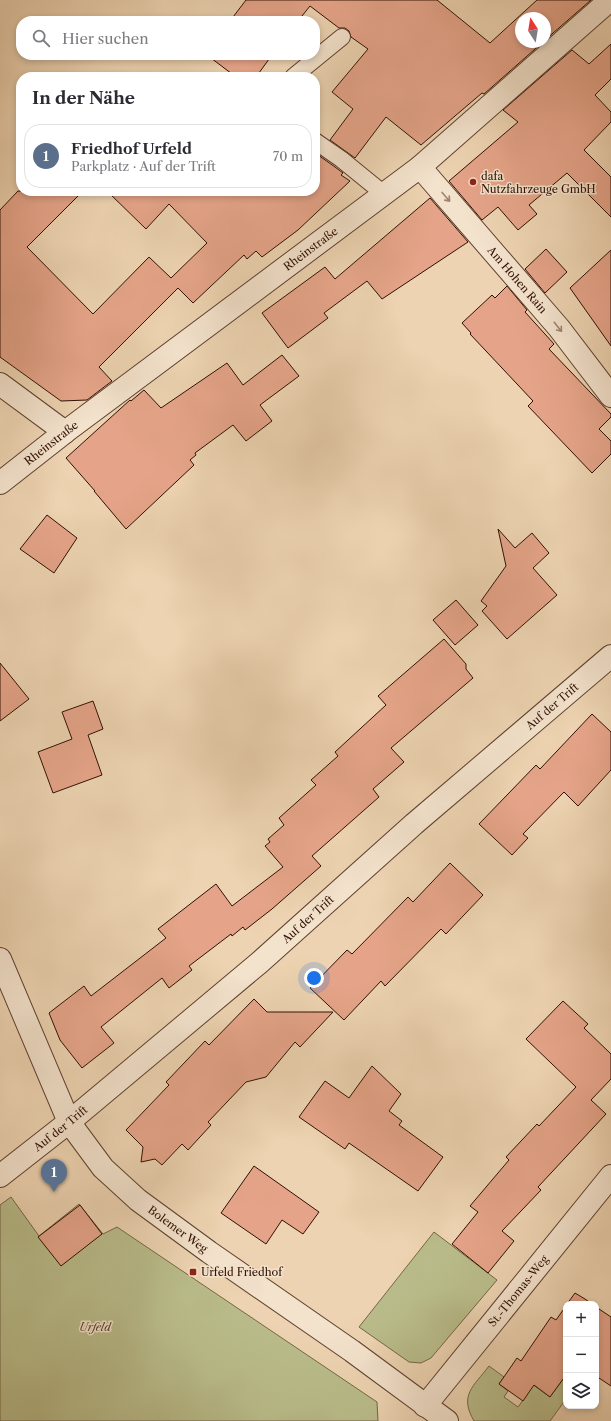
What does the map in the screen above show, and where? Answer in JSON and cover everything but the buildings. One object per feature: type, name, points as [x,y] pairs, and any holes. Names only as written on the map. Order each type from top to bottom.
[{"type":"street","name":"Rheinstraße","points":[[0,482],[420,167],[610,0]]},
{"type":"street","name":"Am Hohen Rain","points":[[420,167],[559,328],[611,396]]},
{"type":"street","points":[[0,384],[65,432]]},
{"type":"street","name":"Auf der Trift","points":[[0,1176],[69,1122],[259,963],[414,824],[611,656]]},
{"type":"street","name":"Bolemer Weg","points":[[0,959],[69,1122],[103,1168],[138,1200],[209,1252],[352,1351],[447,1421]]},
{"type":"street","name":"St.-Thomas-Weg","points":[[426,1406],[611,1176]]},
{"type":"lane","points":[[320,55],[342,37]]},
{"type":"lane","points":[[299,72],[314,60]]},
{"type":"lane","points":[[320,144],[341,159],[384,194]]},
{"type":"green space","name":"Urfeld","points":[[11,1197],[39,1236],[79,1204],[103,1234],[117,1227],[377,1402],[378,1421],[0,1421],[0,1205]]},
{"type":"green space","points":[[434,1232],[497,1280],[431,1358],[421,1363],[409,1362],[359,1327]]},
{"type":"green space","points":[[489,1366],[504,1377],[499,1384],[508,1391],[504,1397],[518,1407],[532,1384],[550,1397],[563,1379],[563,1403],[550,1421],[474,1421],[468,1404],[468,1398],[473,1386]]},
{"type":"place","name":"dafa Nutzfahrzeuge GmbH","points":[[473,182]]},
{"type":"place","name":"Friedhof Urfeld","points":[[54,1192]]},
{"type":"place","name":"Urfeld Friedhof","points":[[193,1272]]}]
